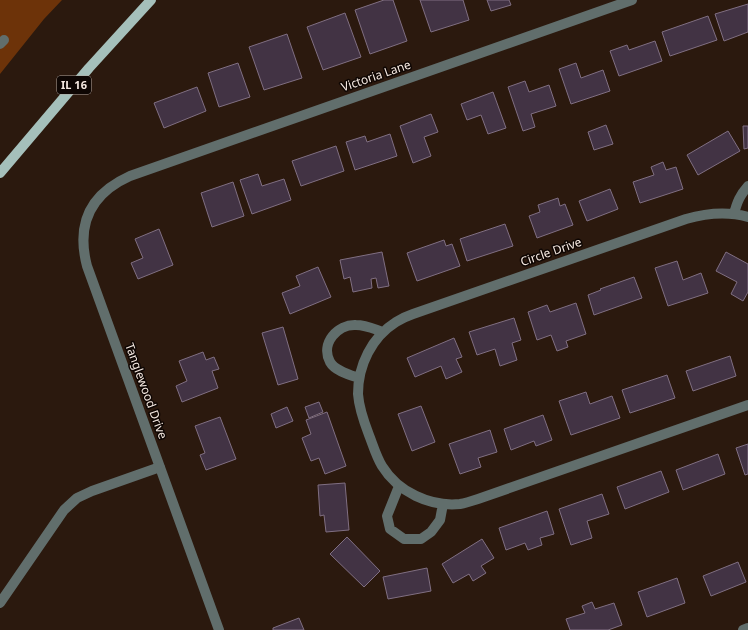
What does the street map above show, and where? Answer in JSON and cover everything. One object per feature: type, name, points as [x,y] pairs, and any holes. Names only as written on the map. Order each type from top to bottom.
[{"type":"main road","name":"IL 16","points":[[0,173],[89,68],[151,0]]},
{"type":"street","name":"Victoria Lane","points":[[130,176],[632,0]]},
{"type":"street","name":"Tanglewood Drive","points":[[130,176],[115,182],[102,193],[92,207],[86,221],[83,235],[83,252],[219,630]]},
{"type":"street","points":[[734,214],[741,193],[748,186]]},
{"type":"street","name":"Circle Drive","points":[[748,217],[718,213],[698,215],[413,314],[397,321],[383,332],[372,345],[366,356],[359,378],[358,395],[361,412],[375,451],[383,467],[399,486],[425,500],[443,504],[460,504],[478,500],[748,405]]},
{"type":"street","points":[[359,378],[345,374],[330,363],[327,352],[330,338],[341,327],[355,324],[383,332]]},
{"type":"street","points":[[0,603],[64,510],[77,498],[92,491],[160,467]]},
{"type":"street","points":[[399,486],[387,516],[390,529],[404,539],[421,539],[431,532],[440,520],[443,504]]},
{"type":"street","points":[[743,630],[748,628]]},
{"type":"shaded area","points":[[0,0],[62,0],[44,19],[0,74]]},
{"type":"building","points":[[384,0],[393,0],[407,41],[370,54],[355,10]]},
{"type":"building","points":[[420,0],[463,0],[469,20],[431,32]]},
{"type":"building","points":[[487,0],[509,0],[511,5],[491,11]]},
{"type":"building","points":[[748,4],[748,32],[724,41],[715,14]]},
{"type":"building","points":[[345,13],[361,57],[323,70],[307,27]]},
{"type":"building","points":[[708,16],[717,40],[670,56],[662,32]]},
{"type":"building","points":[[287,34],[302,78],[264,90],[249,47]]},
{"type":"building","points":[[655,41],[662,61],[619,76],[610,51],[627,45],[629,50]]},
{"type":"building","points":[[238,63],[250,97],[219,107],[208,73]]},
{"type":"building","points":[[576,63],[581,78],[603,70],[610,91],[571,104],[559,69]]},
{"type":"building","points":[[525,81],[529,92],[549,85],[556,106],[531,114],[535,127],[523,131],[508,87]]},
{"type":"building","points":[[197,87],[206,111],[164,128],[154,103]]},
{"type":"building","points":[[493,92],[506,128],[488,134],[481,115],[467,120],[461,104]]},
{"type":"building","points":[[431,114],[438,132],[424,137],[431,156],[413,163],[400,126]]},
{"type":"building","points":[[606,125],[613,144],[594,150],[588,132]]},
{"type":"building","points":[[743,126],[748,126],[748,148],[744,149]]},
{"type":"building","points":[[728,131],[740,151],[698,175],[687,155]]},
{"type":"building","points":[[390,134],[397,156],[355,170],[346,142],[365,136],[367,142]]},
{"type":"building","points":[[336,146],[344,171],[301,186],[292,161]]},
{"type":"building","points":[[663,162],[666,170],[676,167],[683,189],[640,203],[633,182],[654,175],[651,167]]},
{"type":"building","points":[[258,174],[262,186],[284,179],[291,200],[252,214],[240,180]]},
{"type":"building","points":[[233,182],[244,216],[212,227],[201,193]]},
{"type":"building","points":[[610,189],[618,209],[587,221],[579,201]]},
{"type":"building","points":[[558,198],[560,206],[565,204],[573,225],[537,238],[529,216],[540,212],[538,205]]},
{"type":"building","points":[[505,224],[513,246],[467,261],[460,239]]},
{"type":"building","points":[[159,229],[173,265],[138,279],[131,263],[143,258],[135,239]]},
{"type":"building","points":[[444,240],[446,246],[452,244],[460,266],[417,281],[407,253]]},
{"type":"building","points":[[382,252],[389,286],[378,288],[376,278],[371,279],[372,288],[353,292],[350,277],[344,279],[340,260]]},
{"type":"building","points":[[726,252],[748,264],[748,292],[743,301],[731,294],[737,282],[716,271]]},
{"type":"building","points":[[677,261],[683,280],[701,273],[708,293],[668,306],[655,268]]},
{"type":"building","points":[[318,267],[331,297],[290,314],[282,293],[300,286],[296,276]]},
{"type":"building","points":[[634,277],[642,298],[594,315],[588,295],[601,290],[600,289]]},
{"type":"building","points":[[576,303],[586,334],[566,341],[568,347],[557,351],[551,335],[537,340],[528,312],[547,305],[550,312]]},
{"type":"building","points":[[514,318],[521,340],[512,343],[517,360],[500,366],[495,349],[477,355],[469,332]]},
{"type":"building","points":[[283,327],[298,379],[278,385],[262,333]]},
{"type":"building","points":[[454,338],[462,357],[456,359],[462,372],[446,379],[441,366],[415,377],[407,358]]},
{"type":"building","points":[[203,352],[206,360],[214,357],[219,369],[212,371],[218,388],[182,402],[176,386],[187,381],[179,361]]},
{"type":"building","points":[[730,356],[736,376],[693,391],[686,371]]},
{"type":"building","points":[[667,375],[675,398],[630,413],[622,390]]},
{"type":"building","points":[[586,392],[590,404],[612,396],[620,418],[571,435],[559,401]]},
{"type":"building","points":[[319,402],[323,412],[309,418],[305,407]]},
{"type":"building","points":[[421,406],[435,442],[412,451],[398,414]]},
{"type":"building","points":[[287,407],[293,421],[276,428],[271,414]]},
{"type":"building","points":[[327,412],[346,466],[325,474],[319,458],[311,461],[302,438],[311,434],[306,420]]},
{"type":"building","points":[[543,415],[552,440],[536,446],[534,441],[511,450],[504,429]]},
{"type":"building","points":[[220,417],[236,459],[206,470],[200,455],[205,453],[195,426]]},
{"type":"building","points":[[490,430],[497,452],[478,458],[481,467],[460,474],[449,444]]},
{"type":"building","points":[[748,444],[748,474],[745,475],[736,448]]},
{"type":"building","points":[[718,454],[725,474],[683,490],[676,470]]},
{"type":"building","points":[[661,471],[669,492],[625,509],[617,487]]},
{"type":"building","points":[[345,483],[349,530],[326,532],[324,515],[320,516],[318,485]]},
{"type":"building","points":[[602,494],[609,514],[587,521],[592,538],[571,545],[559,509]]},
{"type":"building","points":[[547,511],[554,534],[540,538],[542,545],[528,550],[525,543],[506,550],[499,528]]},
{"type":"building","points":[[347,537],[380,571],[364,587],[330,554]]},
{"type":"building","points":[[482,539],[494,558],[481,566],[486,573],[473,581],[469,574],[453,583],[442,564]]},
{"type":"building","points":[[738,562],[746,582],[711,596],[703,576]]},
{"type":"building","points":[[427,568],[431,591],[388,599],[383,577]]},
{"type":"building","points":[[677,578],[685,603],[647,617],[638,592]]},
{"type":"building","points":[[592,602],[595,609],[614,603],[622,625],[608,630],[570,630],[566,619],[585,613],[582,606]]},
{"type":"building","points":[[299,618],[304,630],[273,630],[273,628]]}]
